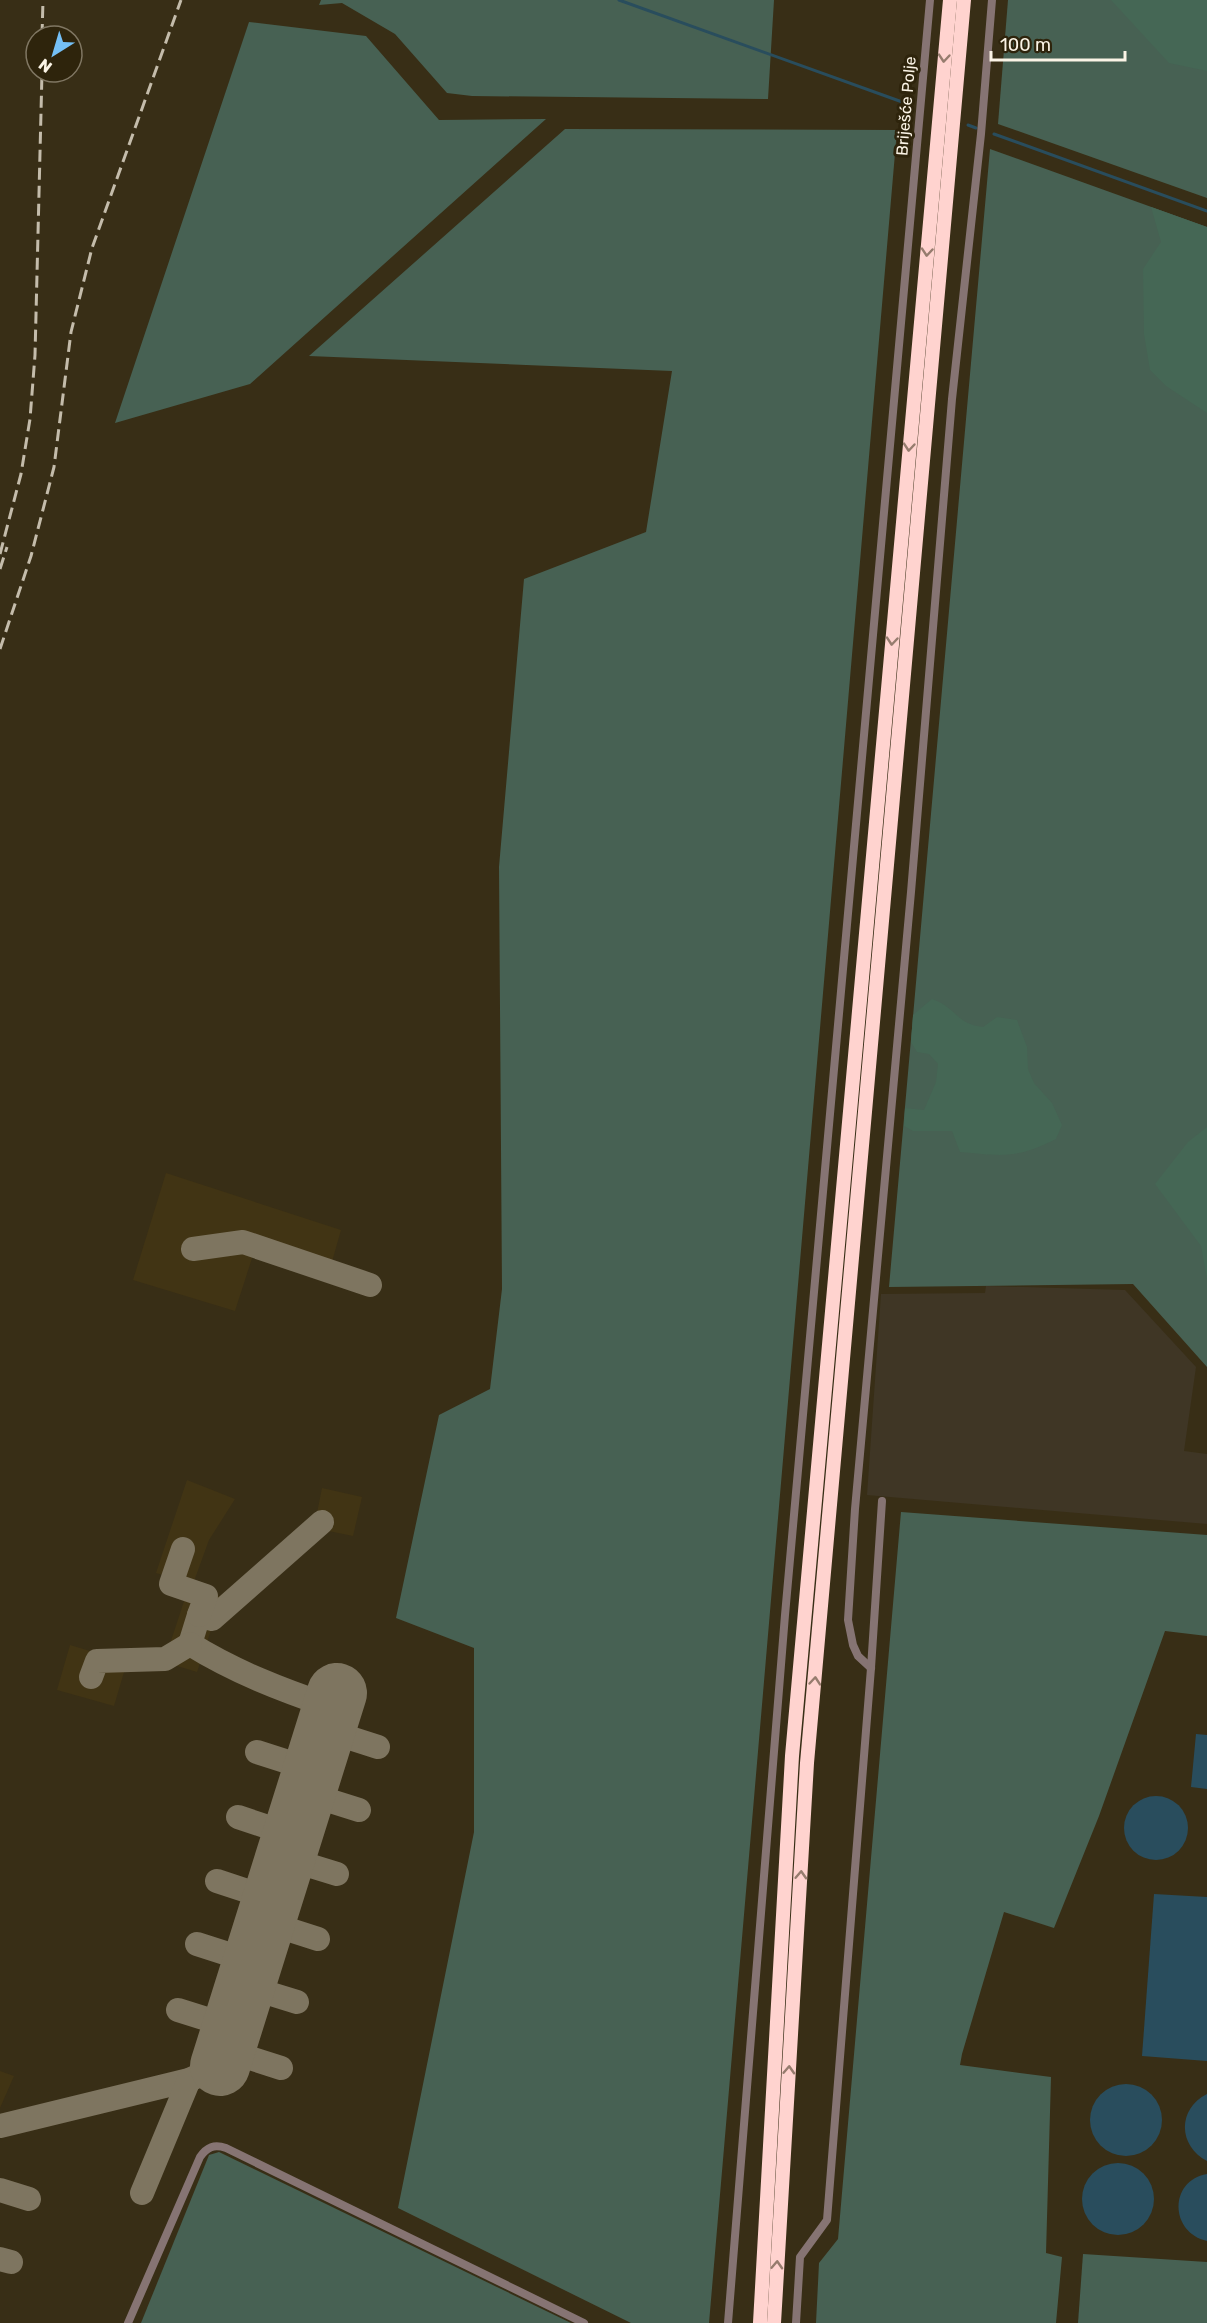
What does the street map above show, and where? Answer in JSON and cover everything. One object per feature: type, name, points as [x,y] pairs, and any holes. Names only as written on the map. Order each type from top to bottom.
[{"type":"highway","points":[[760,2323],[792,1756],[950,0]]},
{"type":"highway","points":[[774,2323],[807,1763],[964,0]]},
{"type":"street","name":"Briješće Polje","points":[[728,2323],[785,1615],[930,0]]},
{"type":"street","points":[[871,1668],[858,1656],[853,1645],[848,1620],[855,1509],[911,892],[952,399],[981,134],[992,0]]},
{"type":"street","points":[[796,2323],[800,2257],[827,2220],[882,1501]]},
{"type":"street","points":[[128,2323],[200,2157],[209,2147],[215,2146],[226,2148],[584,2323]]},
{"type":"shaded area","points":[[166,1173],[341,1230],[328,1276],[254,1252],[235,1311],[133,1280]]},
{"type":"shaded area","points":[[986,1286],[1125,1290],[1196,1367],[1184,1451],[1207,1454],[1207,1524],[867,1495],[881,1294],[985,1293]]},
{"type":"shaded area","points":[[187,1480],[235,1499],[209,1540],[193,1584],[156,1573]]},
{"type":"shaded area","points":[[322,1488],[362,1497],[353,1536],[314,1528]]},
{"type":"shaded area","points":[[189,1586],[222,1597],[197,1672],[164,1662]]},
{"type":"shaded area","points":[[70,1645],[127,1662],[114,1706],[57,1690]]},
{"type":"shaded area","points":[[0,2071],[14,2076],[0,2108]]},
{"type":"green space","points":[[321,0],[774,0],[768,99],[472,96],[447,93],[395,34],[342,3],[319,5]]},
{"type":"green space","points":[[1008,0],[1207,0],[1207,198],[998,124]]},
{"type":"green space","points":[[1111,0],[1207,0],[1207,71],[1169,63]]},
{"type":"green space","points":[[249,22],[366,36],[439,120],[546,119],[250,384],[115,423]]},
{"type":"green space","points":[[565,129],[897,130],[709,2323],[631,2323],[398,2208],[474,1832],[474,1648],[396,1618],[439,1415],[490,1389],[502,1289],[499,867],[524,579],[646,532],[672,371],[309,356]]},
{"type":"green space","points":[[990,149],[1207,227],[1207,1367],[1133,1284],[889,1287]]},
{"type":"green space","points":[[1151,207],[1207,227],[1207,413],[1166,386],[1150,370],[1144,334],[1143,269],[1161,242]]},
{"type":"green space","points":[[932,999],[974,1025],[983,1027],[997,1017],[1017,1020],[1027,1047],[1028,1069],[1034,1083],[1052,1103],[1062,1125],[1056,1139],[1019,1153],[999,1155],[960,1152],[952,1131],[913,1131],[904,1126],[905,1108],[924,1110],[936,1082],[938,1064],[929,1054],[917,1052],[911,1042],[913,1015]]},
{"type":"green space","points":[[1207,1127],[1207,1279],[1201,1246],[1155,1184],[1188,1142]]},
{"type":"green space","points":[[901,1512],[1207,1535],[1207,1636],[1165,1631],[1099,1816],[1054,1928],[1004,1912],[962,2054],[960,2065],[1051,2077],[1046,2253],[1062,2257],[1056,2323],[816,2323],[819,2263],[838,2239]]},
{"type":"green space","points":[[219,2152],[571,2323],[141,2323],[209,2155]]},
{"type":"green space","points":[[1083,2254],[1207,2262],[1207,2323],[1078,2323]]},
{"type":"water","points":[[1196,1734],[1207,1735],[1207,1789],[1191,1787]]},
{"type":"water","points":[[1156,1796],[1168,1798],[1179,1805],[1186,1816],[1188,1828],[1186,1840],[1179,1851],[1168,1858],[1156,1860],[1144,1858],[1133,1851],[1126,1840],[1124,1828],[1126,1816],[1133,1805],[1144,1798]]},
{"type":"water","points":[[1154,1894],[1207,1897],[1207,2061],[1142,2056]]},
{"type":"water","points":[[1126,2084],[1146,2090],[1156,2100],[1162,2120],[1156,2140],[1146,2150],[1126,2156],[1106,2150],[1096,2140],[1090,2120],[1096,2100],[1106,2090]]},
{"type":"water","points":[[1207,2094],[1207,2161],[1191,2146],[1186,2137],[1185,2128],[1190,2109]]},
{"type":"water","points":[[1118,2163],[1138,2169],[1148,2179],[1154,2199],[1148,2219],[1138,2229],[1118,2235],[1098,2229],[1088,2219],[1082,2199],[1088,2179],[1098,2169]]},
{"type":"water","points":[[1207,2174],[1207,2241],[1195,2236],[1186,2228],[1180,2218],[1178,2207],[1185,2186],[1194,2179]]},
{"type":"waterway","points":[[619,0],[905,103]]},
{"type":"waterway","points":[[968,125],[976,128]]},
{"type":"waterway","points":[[994,134],[1207,211]]},
{"type":"taxiway","points":[[193,1249],[243,1242],[370,1285]]},
{"type":"taxiway","points":[[322,1522],[212,1619],[199,1615],[190,1644],[259,1680],[332,1707]]},
{"type":"taxiway","points":[[183,1549],[171,1584],[206,1596],[199,1615]]},
{"type":"taxiway","points":[[91,1677],[97,1661],[165,1659],[190,1644]]},
{"type":"taxiway","points":[[325,1730],[378,1747]]},
{"type":"taxiway","points":[[257,1752],[313,1770]]},
{"type":"taxiway","points":[[305,1793],[359,1810]]},
{"type":"taxiway","points":[[238,1817],[292,1835]]},
{"type":"taxiway","points":[[285,1858],[337,1874]]},
{"type":"taxiway","points":[[217,1881],[272,1899]]},
{"type":"taxiway","points":[[265,1922],[318,1939]]},
{"type":"taxiway","points":[[197,1944],[253,1962]]},
{"type":"taxiway","points":[[245,1986],[297,2002]]},
{"type":"taxiway","points":[[178,2010],[232,2027]]},
{"type":"taxiway","points":[[225,2050],[281,2068]]},
{"type":"taxiway","points":[[0,2126],[189,2080],[220,2066]]},
{"type":"taxiway","points":[[142,2193],[189,2080]]},
{"type":"taxiway","points":[[0,2190],[29,2199]]},
{"type":"taxiway","points":[[0,2259],[11,2262]]},
{"type":"runway","points":[[220,2066],[337,1693]]},
{"type":"railway","points":[[42,24],[43,0]]},
{"type":"railway","points":[[0,649],[31,556],[54,467],[71,332],[92,248],[181,0]]},
{"type":"railway","points":[[0,554],[21,474],[30,419],[35,355],[42,84]]},
{"type":"railway","points":[[0,569],[7,547]]}]
